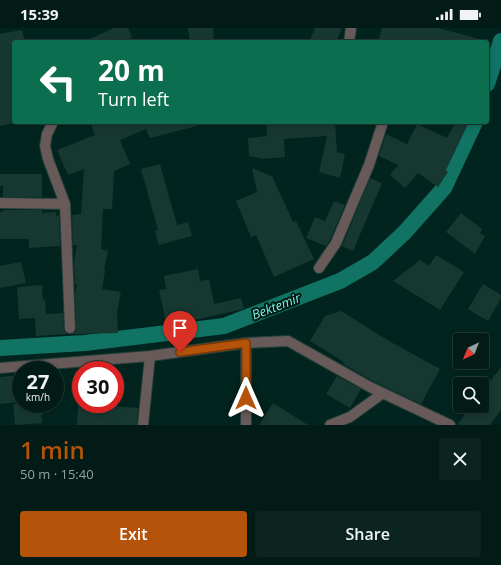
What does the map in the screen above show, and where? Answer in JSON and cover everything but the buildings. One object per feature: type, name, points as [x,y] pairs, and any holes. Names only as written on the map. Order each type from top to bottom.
[{"type":"street","points":[[349,40],[351,28]]},
{"type":"street","points":[[52,124],[45,146],[48,159],[65,204],[70,328]]},
{"type":"street","points":[[319,268],[336,243],[369,165],[382,124]]},
{"type":"street","points":[[0,203],[65,204]]},
{"type":"street","points":[[0,368],[150,356],[246,343],[288,341],[370,387],[450,425]]},
{"type":"street","points":[[246,343],[246,425]]},
{"type":"street","points":[[143,425],[150,356]]},
{"type":"street","points":[[330,425],[350,417],[383,393]]},
{"type":"waterway","name":"Bektemir","points":[[489,78],[501,41]]},
{"type":"waterway","name":"Bektemir","points":[[0,348],[85,343],[224,326],[340,281],[373,262],[405,232],[444,188],[474,124]]},
{"type":"route","points":[[180,352],[246,343],[246,398]]}]
